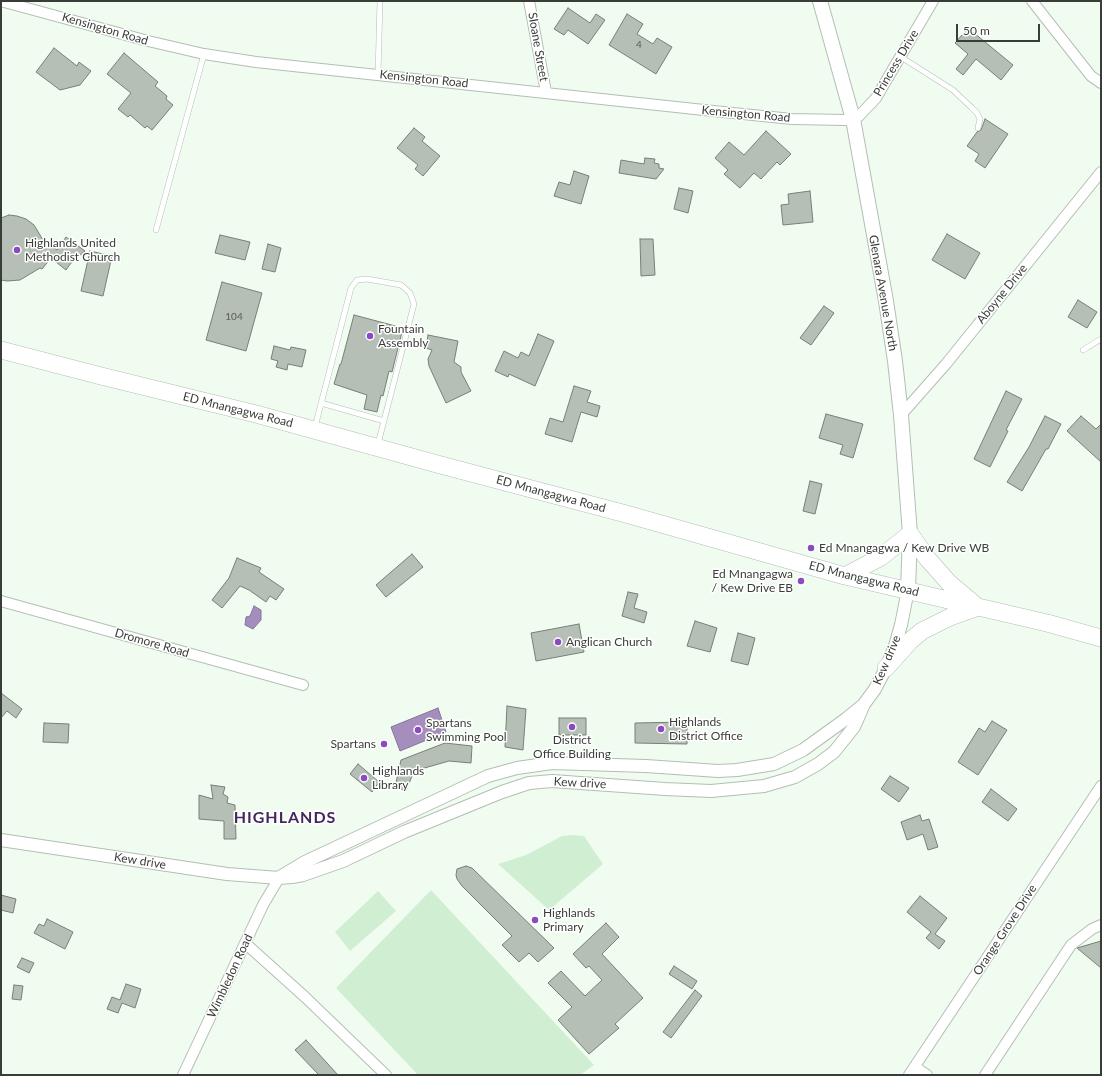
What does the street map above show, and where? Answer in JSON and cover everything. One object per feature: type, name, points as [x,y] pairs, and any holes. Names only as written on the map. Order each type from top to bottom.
[{"type":"highway","name":"ED Mnangagwa Road","points":[[1,350],[256,414],[377,448],[626,514],[845,576],[908,590],[1101,638]]},
{"type":"highway","points":[[845,576],[881,557],[910,534],[927,558],[949,583],[978,607]]},
{"type":"highway","points":[[886,668],[922,630],[950,617],[978,607]]},
{"type":"main road","name":"Glenara Avenue North","points":[[820,1],[853,119],[886,301],[901,414],[910,534],[908,590]]},
{"type":"street","name":"Kensington Road","points":[[1,1],[148,41],[204,54],[264,62],[704,110],[792,118],[853,119]]},
{"type":"street","name":"Sloane Street","points":[[529,1],[546,92]]},
{"type":"street","name":"Princess Drive","points":[[853,119],[866,110],[876,98],[933,1]]},
{"type":"street","points":[[1032,1],[1091,76],[1101,83]]},
{"type":"street","name":"Aboyne Drive","points":[[901,414],[946,364],[1101,172]]},
{"type":"street","name":"Kew drive","points":[[1,840],[227,874],[279,878],[303,875],[343,861],[425,824],[502,792],[529,783],[552,781],[665,789],[711,790],[764,786],[795,777],[818,764],[834,752],[854,727],[864,704],[875,689],[886,668],[895,646],[908,590]]},
{"type":"street","name":"Dromore Road","points":[[1,601],[303,685]]},
{"type":"street","name":"Kew drive","points":[[279,878],[305,862],[488,776],[517,768],[552,764],[583,766],[646,766],[718,771],[737,770],[774,764],[803,750],[864,704]]},
{"type":"street","name":"Orange Grove Drive","points":[[912,1071],[1101,786]]},
{"type":"street","name":"Wimbledon Road","points":[[183,1075],[263,905],[279,878]]},
{"type":"street","points":[[985,1075],[1071,945],[1092,929],[1101,925]]},
{"type":"street","points":[[245,943],[306,997],[386,1075]]},
{"type":"street","points":[[912,1071],[927,1075]]},
{"type":"lane","points":[[378,74],[380,1]]},
{"type":"lane","points":[[156,230],[204,54]]},
{"type":"lane","points":[[901,57],[953,90],[977,113],[980,119],[978,128]]},
{"type":"lane","points":[[315,430],[351,288],[357,280],[367,278],[401,285],[410,293],[414,304],[377,448]]},
{"type":"lane","points":[[1083,350],[1101,339]]},
{"type":"lane","points":[[322,403],[384,421]]},
{"type":"green space","points":[[562,836],[584,836],[603,864],[549,910],[498,864],[526,855]]},
{"type":"green space","points":[[431,890],[594,1065],[580,1075],[418,1075],[336,988]]},
{"type":"green space","points":[[378,891],[396,911],[350,951],[335,932]]},
{"type":"shaded area","points":[[254,606],[261,610],[261,620],[253,629],[245,625],[246,617],[250,616]]},
{"type":"shaded area","name":"Spartans Swimming Pool","points":[[438,708],[446,732],[400,751],[391,727]]},
{"type":"building","points":[[568,8],[590,23],[596,14],[605,20],[588,44],[568,30],[564,35],[554,29]]},
{"type":"building","points":[[627,14],[643,24],[637,34],[653,44],[657,38],[672,47],[656,74],[609,45]]},
{"type":"building","points":[[968,28],[1013,65],[1001,80],[976,59],[963,75],[956,69],[968,54],[955,43]]},
{"type":"building","points":[[54,48],[77,66],[79,62],[91,71],[80,85],[60,90],[36,72]]},
{"type":"building","points":[[124,53],[158,82],[155,86],[167,96],[166,99],[173,105],[152,130],[147,126],[145,128],[130,115],[128,117],[118,109],[131,93],[107,74]]},
{"type":"building","points":[[985,119],[1008,134],[985,168],[975,161],[979,154],[967,146],[977,132],[981,130]]},
{"type":"building","points":[[414,128],[425,137],[422,141],[440,156],[423,176],[415,169],[418,165],[397,148]]},
{"type":"building","points":[[766,131],[791,154],[780,165],[777,162],[761,179],[754,173],[740,188],[724,174],[728,170],[715,158],[729,142],[744,155]]},
{"type":"building","points":[[645,158],[655,159],[654,163],[659,164],[659,168],[664,169],[656,179],[619,173],[621,160],[644,164]]},
{"type":"building","points":[[574,171],[589,176],[581,204],[554,196],[559,182],[570,185]]},
{"type":"building","points":[[679,188],[693,191],[688,213],[674,209]]},
{"type":"building","points":[[810,191],[813,222],[783,225],[781,205],[789,204],[788,194]]},
{"type":"building","points":[[9,215],[26,219],[34,225],[43,240],[57,250],[66,237],[85,251],[71,263],[66,270],[51,258],[42,269],[40,268],[20,280],[1,280],[1,218]]},
{"type":"building","points":[[947,234],[980,253],[965,279],[932,260]]},
{"type":"building","points":[[220,235],[250,242],[245,260],[215,253]]},
{"type":"building","points":[[640,239],[653,239],[655,275],[641,276]]},
{"type":"building","points":[[268,244],[281,248],[275,272],[262,269]]},
{"type":"building","points":[[90,251],[112,256],[103,296],[81,291]]},
{"type":"building","points":[[222,282],[262,293],[246,351],[206,340]]},
{"type":"building","points":[[1078,300],[1097,312],[1087,328],[1068,317]]},
{"type":"building","points":[[824,306],[834,313],[811,345],[800,338]]},
{"type":"building","points":[[354,315],[403,328],[392,372],[389,371],[383,396],[381,395],[377,412],[364,409],[367,395],[334,384]]},
{"type":"building","points":[[538,334],[554,341],[535,386],[509,374],[508,377],[495,371],[504,351],[518,358],[521,352],[529,356]]},
{"type":"building","points":[[428,335],[458,341],[454,362],[461,367],[461,372],[471,391],[446,403],[429,366],[428,359],[432,350],[426,348]]},
{"type":"building","points":[[274,346],[290,350],[291,347],[306,350],[302,367],[288,364],[287,370],[276,367],[278,361],[271,359]]},
{"type":"building","points":[[574,386],[591,391],[587,402],[600,406],[597,417],[581,412],[572,442],[545,434],[550,418],[563,422]]},
{"type":"building","points":[[1006,391],[1022,399],[1006,430],[1008,431],[990,467],[974,459]]},
{"type":"building","points":[[826,414],[863,424],[853,458],[840,454],[843,445],[819,438]]},
{"type":"building","points":[[1045,416],[1061,424],[1048,449],[1046,449],[1022,491],[1007,482],[1029,447]]},
{"type":"building","points":[[1081,416],[1096,429],[1101,424],[1101,462],[1067,431]]},
{"type":"building","points":[[810,481],[822,484],[815,514],[803,511]]},
{"type":"building","points":[[412,554],[423,567],[386,597],[376,585]]},
{"type":"building","points":[[237,558],[261,568],[259,572],[284,589],[276,600],[270,596],[266,602],[249,590],[240,586],[222,608],[212,600],[229,578]]},
{"type":"building","points":[[628,592],[638,594],[634,608],[647,612],[644,623],[622,616]]},
{"type":"building","points":[[695,621],[717,628],[710,652],[687,646]]},
{"type":"building","name":"Anglican Church","points":[[579,624],[584,652],[536,661],[531,633]]},
{"type":"building","points":[[738,633],[755,638],[748,665],[731,661]]},
{"type":"building","points":[[1,693],[22,709],[16,718],[7,711],[1,718]]},
{"type":"building","points":[[507,706],[526,709],[523,750],[505,747]]},
{"type":"building","name":"District Office Building","points":[[559,718],[586,718],[586,735],[559,735]]},
{"type":"building","points":[[992,721],[1007,730],[978,775],[958,762],[979,728],[985,732]]},
{"type":"building","name":"Highlands District Office","points":[[687,722],[687,744],[635,743],[635,723]]},
{"type":"building","points":[[44,723],[69,724],[68,743],[43,742]]},
{"type":"building","points":[[445,743],[472,746],[471,763],[449,761],[414,771],[406,791],[395,787],[401,760]]},
{"type":"building","name":"Highlands Library","points":[[358,764],[379,782],[372,792],[350,774]]},
{"type":"building","points":[[890,776],[909,788],[899,802],[881,789]]},
{"type":"building","points":[[211,785],[225,787],[223,794],[228,797],[227,803],[235,805],[236,839],[224,839],[224,821],[199,819],[199,795],[213,799]]},
{"type":"building","points":[[991,789],[1017,809],[1008,821],[982,802]]},
{"type":"building","points":[[920,815],[922,821],[929,819],[938,847],[928,850],[923,834],[907,840],[901,822]]},
{"type":"building","points":[[466,866],[472,868],[554,948],[538,962],[529,953],[519,962],[502,945],[512,936],[462,886],[457,879],[457,869]]},
{"type":"building","points":[[1,895],[16,899],[13,913],[1,910]]},
{"type":"building","points":[[920,896],[947,918],[935,934],[945,941],[939,949],[926,938],[931,932],[907,912]]},
{"type":"building","points":[[47,919],[73,932],[65,949],[34,933],[39,924],[44,926]]},
{"type":"building","points":[[606,923],[619,937],[602,954],[643,998],[615,1024],[619,1028],[589,1054],[558,1020],[572,1007],[548,983],[561,971],[585,996],[602,980],[589,966],[586,968],[573,954]]},
{"type":"building","points":[[1101,941],[1101,968],[1077,948]]},
{"type":"building","points":[[22,958],[34,963],[29,973],[17,967]]},
{"type":"building","points":[[674,966],[697,981],[692,989],[669,974]]},
{"type":"building","points":[[126,984],[141,989],[135,1008],[122,1003],[118,1013],[107,1009],[112,997],[120,1000]]},
{"type":"building","points":[[14,985],[23,986],[21,1000],[12,999]]},
{"type":"building","points":[[695,990],[702,996],[671,1038],[663,1032]]},
{"type":"building","points":[[306,1040],[338,1075],[319,1075],[295,1050]]},
{"type":"place","name":"Highlands United Methodist Church","points":[[17,250]]},
{"type":"place","name":"Fountain Assembly","points":[[370,336]]},
{"type":"place","name":"Ed Mnangagwa / Kew Drive WB","points":[[811,548]]},
{"type":"place","name":"Ed Mnangagwa / Kew Drive EB","points":[[801,581]]},
{"type":"place","name":"Anglican Church","points":[[558,642]]},
{"type":"place","name":"District Office Building","points":[[572,727]]},
{"type":"place","name":"Highlands District Office","points":[[661,729]]},
{"type":"place","name":"Spartans Swimming Pool","points":[[418,730]]},
{"type":"place","name":"Spartans","points":[[384,744]]},
{"type":"place","name":"Highlands Library","points":[[364,778]]},
{"type":"place","name":"Highlands Primary","points":[[535,920]]},
{"type":"district","name":"HIGHLANDS","points":[[285,818]]}]
